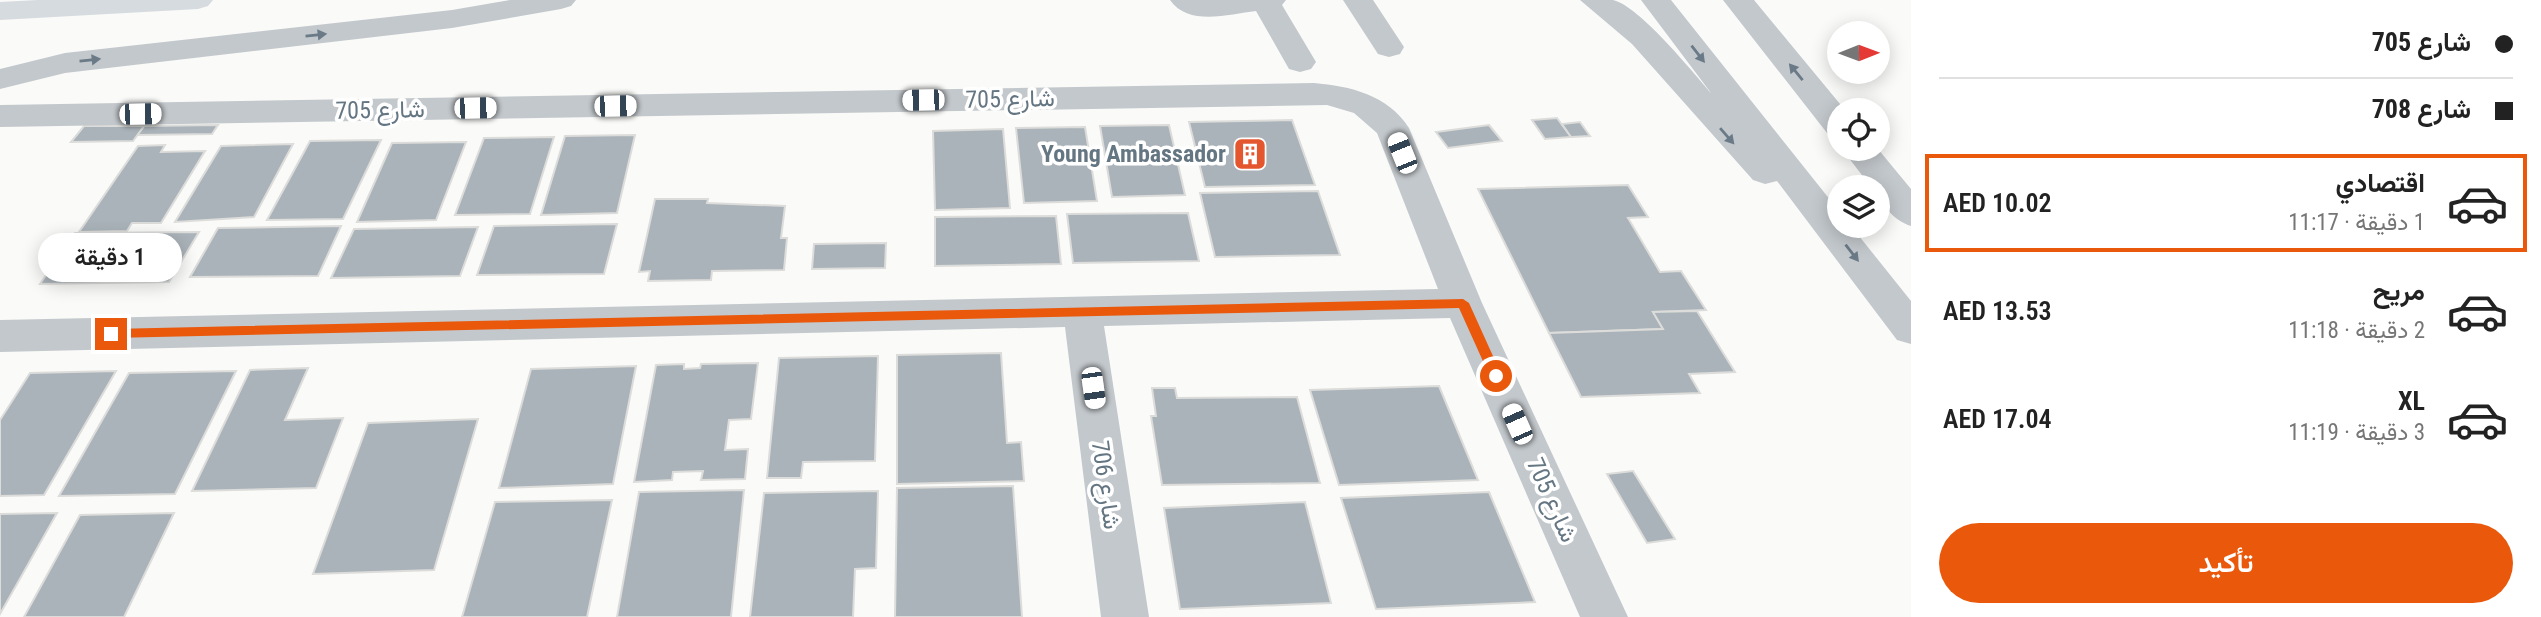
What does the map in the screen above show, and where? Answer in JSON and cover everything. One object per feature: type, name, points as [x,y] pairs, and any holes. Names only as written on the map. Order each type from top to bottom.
[{"type":"main road","points":[[0,12],[196,0]]},
{"type":"street","points":[[196,0],[213,0]]},
{"type":"street","points":[[0,79],[43,66],[452,19],[561,0]]},
{"type":"street","points":[[1185,0],[1199,8],[1271,0]]},
{"type":"street","points":[[1358,0],[1389,47]]},
{"type":"street","points":[[1595,0],[1648,41],[1736,145],[1769,176],[1826,219]]},
{"type":"street","points":[[1656,0],[1911,329]]},
{"type":"street","points":[[1738,0],[1827,110]]},
{"type":"street","points":[[1767,0],[1845,98]]},
{"type":"street","points":[[1265,1],[1300,62]]},
{"type":"street","points":[[0,116],[43,66]]},
{"type":"street","name":"شارع 705","points":[[0,116],[1314,93],[1358,100],[1376,112],[1392,128],[1463,303],[1604,617]]},
{"type":"street","points":[[1890,155],[1911,183]]},
{"type":"street","points":[[1869,161],[1911,213]]},
{"type":"street","points":[[0,336],[1463,303]]},
{"type":"street","name":"شارع 706","points":[[1082,311],[1125,617]]},
{"type":"building","points":[[1557,118],[1571,137],[1545,139],[1532,120]]},
{"type":"building","name":"Young Ambassador","points":[[1292,120],[1315,185],[1205,187],[1189,122]]},
{"type":"building","points":[[1580,122],[1590,136],[1571,137],[1562,124]]},
{"type":"building","points":[[218,125],[212,134],[137,135],[144,126]]},
{"type":"building","points":[[1169,125],[1185,195],[1112,197],[1100,126]]},
{"type":"building","points":[[1489,125],[1502,141],[1448,148],[1436,132]]},
{"type":"building","points":[[84,126],[144,126],[133,141],[71,142]]},
{"type":"building","points":[[1085,127],[1097,201],[1024,203],[1016,128]]},
{"type":"building","points":[[1003,129],[1010,208],[935,210],[933,131]]},
{"type":"building","points":[[635,135],[617,213],[541,215],[565,136]]},
{"type":"building","points":[[554,137],[530,214],[455,215],[484,138]]},
{"type":"building","points":[[381,140],[343,219],[267,220],[310,141]]},
{"type":"building","points":[[466,142],[436,220],[357,222],[392,143]]},
{"type":"building","points":[[293,144],[254,217],[175,222],[221,146]]},
{"type":"building","points":[[165,145],[161,152],[205,151],[161,223],[132,223],[127,231],[79,232],[138,146]]},
{"type":"building","points":[[1628,185],[1648,217],[1628,218],[1660,272],[1681,271],[1706,310],[1653,312],[1663,329],[1549,333],[1478,189]]},
{"type":"building","points":[[1318,191],[1340,255],[1215,257],[1200,193]]},
{"type":"building","points":[[655,199],[708,199],[707,203],[785,206],[781,238],[787,238],[784,270],[712,271],[711,280],[648,281],[650,271],[639,272]]},
{"type":"building","points":[[1188,213],[1199,261],[1073,263],[1067,214]]},
{"type":"building","points":[[1056,216],[1061,264],[935,266],[935,217]]},
{"type":"building","points":[[617,224],[604,274],[477,275],[494,226]]},
{"type":"building","points":[[341,226],[318,276],[190,277],[218,228]]},
{"type":"building","points":[[478,227],[460,276],[331,278],[354,229]]},
{"type":"building","points":[[199,232],[169,282],[40,284],[75,233]]},
{"type":"building","points":[[886,243],[885,268],[812,269],[814,244]]},
{"type":"building","points":[[1697,311],[1735,372],[1689,374],[1700,393],[1581,397],[1549,333],[1663,329],[1653,312]]},
{"type":"building","points":[[1001,353],[1007,443],[1021,442],[1024,481],[897,484],[897,355]]},
{"type":"building","points":[[878,356],[875,461],[803,462],[801,478],[767,478],[779,358]]},
{"type":"building","points":[[758,363],[751,419],[729,420],[725,450],[748,449],[745,479],[701,480],[703,471],[673,472],[672,480],[634,482],[656,365],[684,364],[684,369],[700,368],[701,364]]},
{"type":"building","points":[[636,366],[613,484],[499,488],[531,369]]},
{"type":"building","points":[[308,368],[285,420],[343,418],[316,488],[192,491],[250,370]]},
{"type":"building","points":[[116,371],[44,495],[0,496],[0,420],[30,373]]},
{"type":"building","points":[[236,371],[175,494],[59,496],[129,373]]},
{"type":"building","points":[[1439,386],[1478,480],[1339,485],[1310,390]]},
{"type":"building","points":[[1152,388],[1175,388],[1177,398],[1297,397],[1320,483],[1162,485],[1151,416],[1156,416]]},
{"type":"building","points":[[478,419],[434,570],[313,574],[368,423]]},
{"type":"building","points":[[1633,471],[1675,539],[1647,543],[1607,474]]},
{"type":"building","points":[[1013,486],[1022,617],[895,617],[897,488]]},
{"type":"building","points":[[744,490],[731,617],[617,617],[639,492]]},
{"type":"building","points":[[878,491],[876,568],[855,569],[853,617],[750,617],[764,493]]},
{"type":"building","points":[[1489,492],[1535,602],[1376,609],[1341,498]]},
{"type":"building","points":[[612,500],[587,617],[462,617],[495,502]]},
{"type":"building","points":[[1305,502],[1331,603],[1180,609],[1164,508]]},
{"type":"building","points":[[57,513],[0,614],[0,514]]},
{"type":"building","points":[[174,513],[124,617],[24,617],[80,515]]},
{"type":"place","name":"Young Ambassador","points":[[1250,154]]},
{"type":"route","points":[[111,334],[1463,303],[1496,376]]}]
